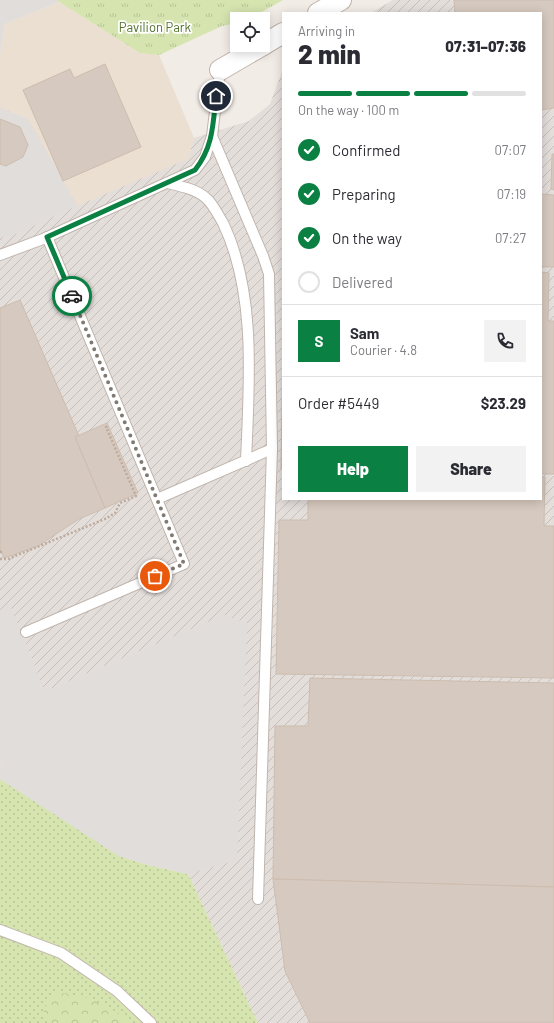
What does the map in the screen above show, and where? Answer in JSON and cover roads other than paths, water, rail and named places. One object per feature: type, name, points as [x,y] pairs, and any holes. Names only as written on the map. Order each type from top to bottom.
[{"type":"street","points":[[320,12],[340,0]]},
{"type":"street","points":[[270,41],[282,34]]},
{"type":"street","points":[[220,70],[251,52]]},
{"type":"lane","points":[[0,255],[12,252],[47,237],[195,170],[205,157],[212,136],[220,70]]},
{"type":"lane","points":[[212,136],[263,256],[269,274],[272,449],[258,899]]},
{"type":"lane","points":[[167,183],[192,190],[206,198],[216,210],[229,236],[235,255],[244,298],[249,359],[246,461]]},
{"type":"lane","points":[[26,632],[184,564],[47,237]]},
{"type":"lane","points":[[157,499],[272,449]]},
{"type":"lane","points":[[0,930],[61,953],[117,991],[151,1023]]},
{"type":"park label","name":"Pavilion Park","points":[[155,27]]}]
